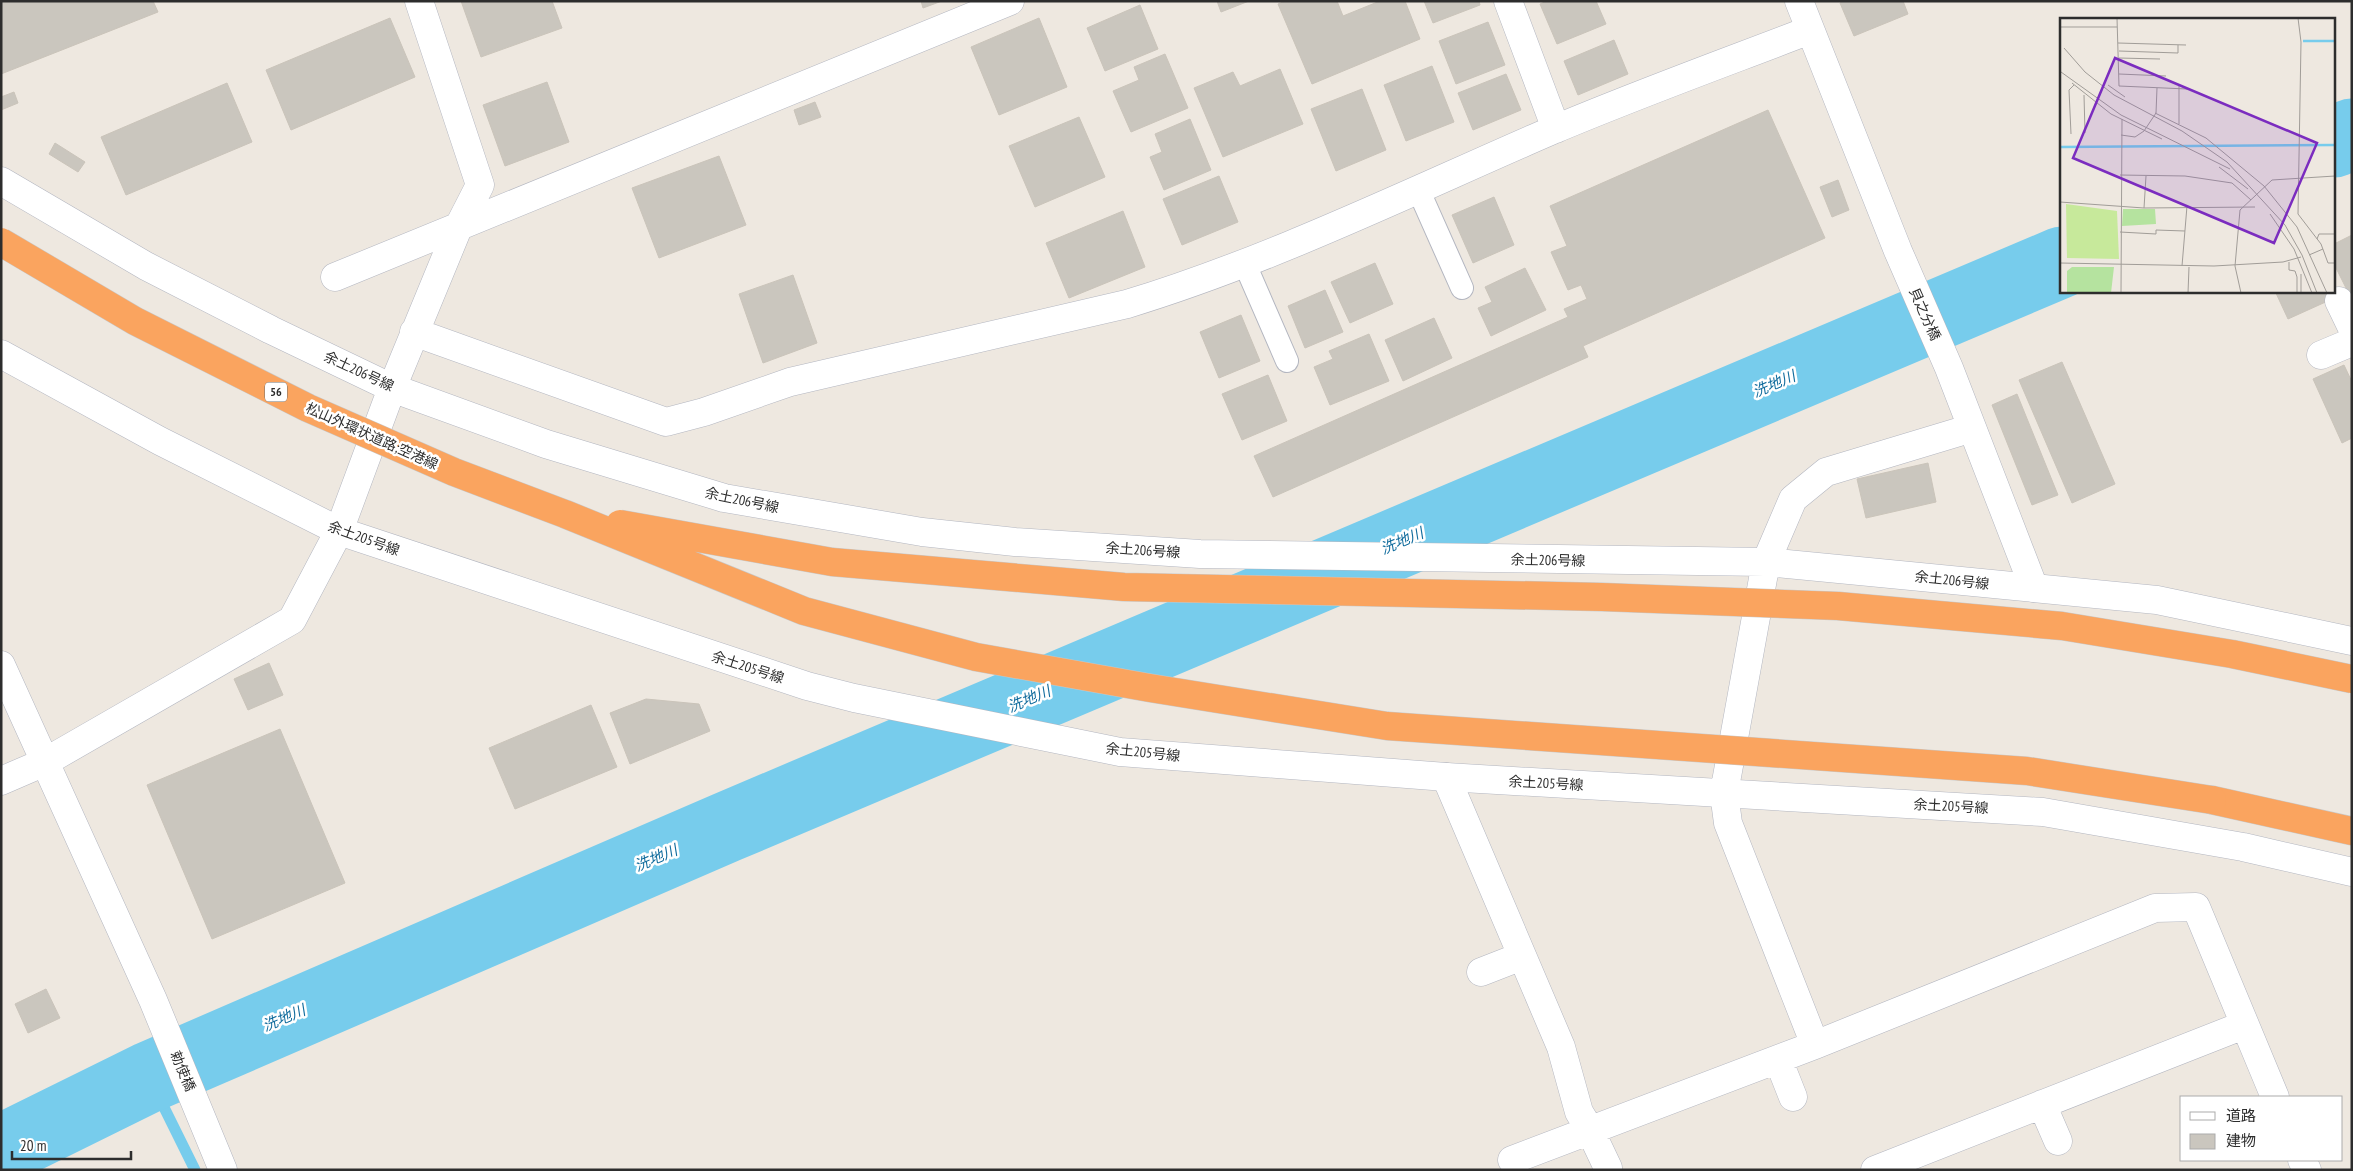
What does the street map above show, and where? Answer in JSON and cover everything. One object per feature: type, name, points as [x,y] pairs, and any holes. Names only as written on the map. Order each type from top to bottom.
[{"type":"highway","name":"松山外環状道路;空港線","points":[[1,242],[135,321],[308,408],[454,472],[565,514]]},
{"type":"highway","points":[[565,514],[832,562],[1124,587],[1602,597],[1838,606],[2062,626],[2232,654],[2352,679]]},
{"type":"highway","points":[[565,514],[804,611],[976,657],[1387,726],[2027,771],[2212,800],[2352,831]]},
{"type":"street","points":[[1,781],[45,762],[292,620],[339,531],[414,332],[458,228],[480,185],[419,1]]},
{"type":"street","points":[[335,277],[1010,1]]},
{"type":"street","points":[[1508,1],[1556,129]]},
{"type":"street","name":"貝之分橋","points":[[1799,1],[1901,259],[1949,368],[2034,588]]},
{"type":"street","points":[[414,332],[666,422],[704,412],[798,380],[1128,304],[1214,275],[1556,129],[1810,30]]},
{"type":"street","name":"余土206号線","points":[[1,181],[146,266],[271,330],[392,388],[546,444],[724,498],[922,532],[1015,542],[1200,554],[1766,562],[2157,600],[2352,641]]},
{"type":"street","points":[[2339,301],[2352,328]]},
{"type":"street","points":[[2321,355],[2352,342]]},
{"type":"street","name":"余土205号線","points":[[1,354],[160,441],[339,531],[807,686],[854,698],[1120,752],[1446,777],[2043,812],[2243,847],[2352,872]]},
{"type":"street","points":[[1815,1045],[1728,822],[1724,793],[1766,562],[1792,499],[1826,472],[1972,428]]},
{"type":"street","name":"勅使橋","points":[[1,665],[159,1015],[223,1170]]},
{"type":"street","points":[[1446,777],[1561,1047],[1579,1112],[1608,1168]]},
{"type":"street","points":[[1512,1160],[1815,1045],[2155,908],[2196,907],[2275,1096]]},
{"type":"street","points":[[1481,972],[1522,956]]},
{"type":"street","points":[[1875,1170],[2244,1025]]},
{"type":"street","points":[[1778,1059],[1793,1097]]},
{"type":"street","points":[[2042,1104],[2058,1141]]},
{"type":"lane","points":[[1418,189],[1462,288]]},
{"type":"lane","points":[[1244,262],[1287,361]]},
{"type":"building","points":[[1,1],[153,1],[158,12],[1,74]]},
{"type":"building","points":[[461,1],[552,1],[562,28],[481,57]]},
{"type":"building","points":[[921,1],[942,1],[923,8]]},
{"type":"building","points":[[1217,1],[1249,1],[1221,12]]},
{"type":"building","points":[[1285,1],[1337,1],[1343,16],[1380,1],[1405,1],[1420,39],[1312,84],[1278,4]]},
{"type":"building","points":[[1424,1],[1479,1],[1480,5],[1433,23]]},
{"type":"building","points":[[1547,1],[1596,1],[1606,24],[1557,44],[1540,4]]},
{"type":"building","points":[[1843,1],[1903,1],[1908,14],[1854,36],[1840,3]]},
{"type":"building","points":[[1140,5],[1158,49],[1105,71],[1087,28]]},
{"type":"building","points":[[390,18],[415,77],[291,130],[266,70]]},
{"type":"building","points":[[1039,18],[1067,87],[999,115],[971,47]]},
{"type":"building","points":[[1488,22],[1505,65],[1456,84],[1439,41]]},
{"type":"building","points":[[1614,40],[1628,74],[1578,95],[1564,61]]},
{"type":"building","points":[[1165,54],[1188,108],[1131,132],[1113,91],[1139,80],[1134,67]]},
{"type":"building","points":[[1432,66],[1454,122],[1406,141],[1384,85]]},
{"type":"building","points":[[1280,69],[1303,124],[1223,157],[1194,88],[1233,72],[1240,86]]},
{"type":"building","points":[[1506,74],[1521,110],[1473,130],[1458,93]]},
{"type":"building","points":[[547,82],[569,142],[505,166],[483,105]]},
{"type":"building","points":[[227,83],[252,142],[126,195],[101,137]]},
{"type":"building","points":[[1362,89],[1386,150],[1336,171],[1311,109]]},
{"type":"building","points":[[14,92],[18,103],[1,110],[1,97]]},
{"type":"building","points":[[815,102],[821,117],[799,125],[794,110]]},
{"type":"building","points":[[1768,110],[1825,238],[1583,346],[1588,357],[1273,497],[1254,456],[1568,317],[1564,309],[1587,299],[1581,285],[1568,290],[1551,252],[1567,246],[1550,206]]},
{"type":"building","points":[[1079,117],[1105,177],[1035,207],[1009,146]]},
{"type":"building","points":[[1190,119],[1211,170],[1164,190],[1150,157],[1162,152],[1155,134]]},
{"type":"building","points":[[55,143],[85,162],[78,172],[49,154]]},
{"type":"building","points":[[719,156],[746,225],[659,258],[632,188]]},
{"type":"building","points":[[1219,176],[1238,222],[1182,245],[1163,199]]},
{"type":"building","points":[[1838,180],[1849,210],[1832,217],[1820,187]]},
{"type":"building","points":[[1494,197],[1514,245],[1473,263],[1452,215]]},
{"type":"building","points":[[1123,211],[1145,267],[1069,298],[1046,243]]},
{"type":"building","points":[[2352,235],[2352,295],[2350,296],[2336,268],[2336,243]]},
{"type":"building","points":[[1375,263],[1393,304],[1350,323],[1331,282]]},
{"type":"building","points":[[1525,268],[1546,310],[1491,336],[1478,308],[1492,302],[1485,287]]},
{"type":"building","points":[[793,275],[817,343],[763,363],[739,294]]},
{"type":"building","points":[[1325,290],[1343,332],[1305,348],[1288,306]]},
{"type":"building","points":[[2275,292],[2326,292],[2330,300],[2288,319]]},
{"type":"building","points":[[1241,315],[1260,361],[1219,378],[1200,332]]},
{"type":"building","points":[[1434,318],[1452,358],[1403,381],[1385,340]]},
{"type":"building","points":[[1369,334],[1389,381],[1330,405],[1314,367],[1333,359],[1329,351]]},
{"type":"building","points":[[2062,362],[2115,484],[2072,503],[2019,380]]},
{"type":"building","points":[[2344,365],[2352,382],[2352,438],[2342,443],[2313,379]]},
{"type":"building","points":[[1268,375],[1287,421],[1242,440],[1222,394]]},
{"type":"building","points":[[2017,394],[2058,495],[2032,505],[1992,405]]},
{"type":"building","points":[[1928,463],[1936,502],[1866,518],[1857,479]]},
{"type":"building","points":[[269,663],[283,695],[248,710],[234,679]]},
{"type":"building","points":[[646,699],[699,704],[710,731],[630,764],[610,713]]},
{"type":"building","points":[[591,705],[617,767],[515,809],[489,748]]},
{"type":"building","points":[[280,729],[345,883],[212,939],[147,785]]},
{"type":"building","points":[[46,989],[60,1018],[28,1033],[15,1004]]},
{"type":"waterway","name":"洗地川","points":[[2336,141],[2352,134]]},
{"type":"waterway","name":"洗地川","points":[[1,1150],[149,1077],[727,827],[2060,263]]},
{"type":"waterway","points":[[149,1077],[195,1170]]}]
